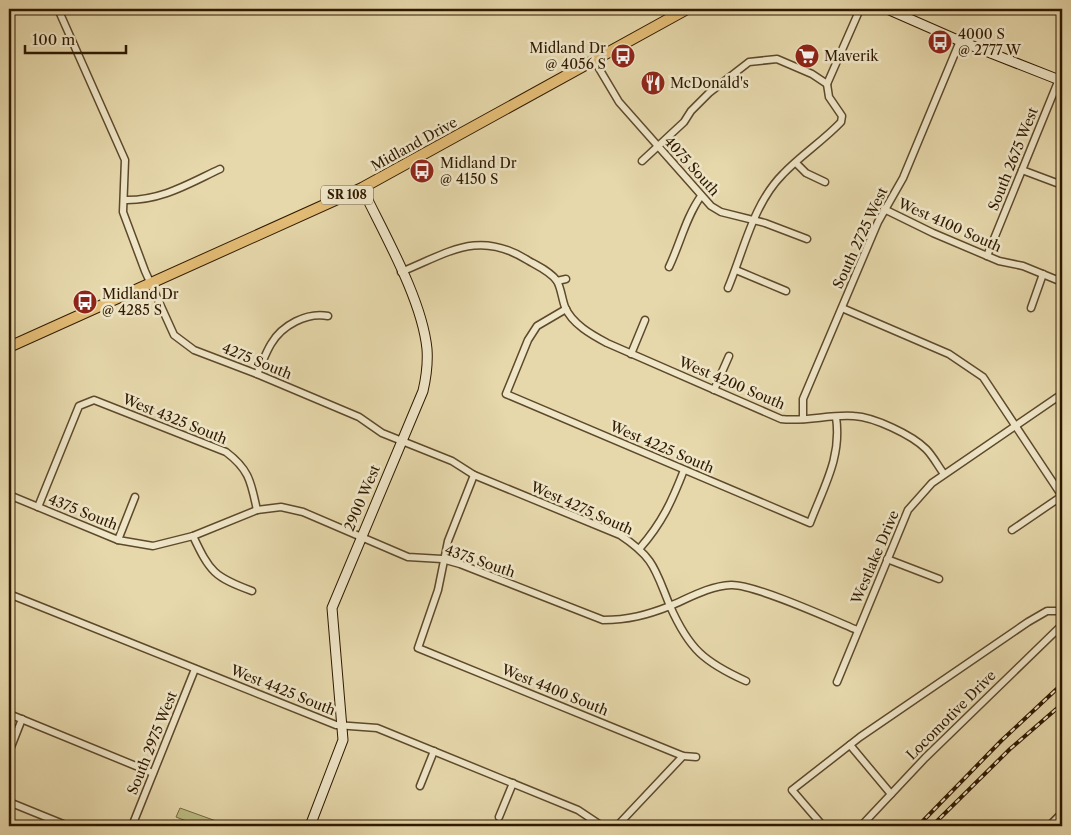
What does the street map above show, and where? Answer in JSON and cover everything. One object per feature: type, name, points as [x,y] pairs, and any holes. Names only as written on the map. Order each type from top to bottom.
[{"type":"main road","name":"Midland Drive","points":[[9,347],[362,188],[687,9]]},
{"type":"street","name":"4275 South","points":[[58,9],[125,160],[123,212],[151,284],[174,335],[194,350],[359,417],[382,433]]},
{"type":"street","points":[[728,288],[753,220],[783,174],[841,122],[842,116],[829,97],[827,84],[860,9]]},
{"type":"street","points":[[887,9],[960,41],[1061,78]]},
{"type":"street","name":"South 2725 West","points":[[803,419],[804,399],[884,209],[903,178],[960,41]]},
{"type":"street","points":[[642,161],[684,122],[691,111],[709,93],[749,62],[777,59],[812,74],[827,84]]},
{"type":"street","name":"4075 South","points":[[594,60],[619,102],[701,196],[721,212],[753,220],[807,239]]},
{"type":"street","name":"South 2675 West","points":[[987,256],[1061,78]]},
{"type":"street","points":[[796,163],[806,172],[825,182]]},
{"type":"street","points":[[124,200],[145,200],[163,195],[220,169]]},
{"type":"street","points":[[1022,170],[1062,185]]},
{"type":"street","name":"2900 West","points":[[310,826],[343,740],[344,727],[332,608],[423,391],[427,350],[422,326],[401,272],[362,188]]},
{"type":"street","points":[[669,267],[681,241],[692,208],[701,196]]},
{"type":"street","name":"West 4100 South","points":[[884,209],[987,256],[1062,282]]},
{"type":"street","points":[[401,272],[473,244],[492,244],[510,250],[540,267],[557,282],[566,279]]},
{"type":"street","points":[[736,270],[786,291]]},
{"type":"street","points":[[1031,308],[1042,274]]},
{"type":"street","name":"West 4200 South","points":[[557,282],[566,309],[589,334],[781,418],[803,419],[855,416],[876,421],[913,439],[926,450],[944,474]]},
{"type":"street","points":[[842,308],[950,354],[982,378],[1062,496],[1012,530]]},
{"type":"street","name":"West 4225 South","points":[[566,309],[537,326],[528,340],[506,394],[810,523],[834,462],[839,437],[836,417]]},
{"type":"street","points":[[257,374],[271,343],[281,332],[303,317],[316,314],[328,316]]},
{"type":"street","points":[[631,354],[645,320]]},
{"type":"street","points":[[714,390],[729,356]]},
{"type":"street","name":"Westlake Drive","points":[[837,682],[908,510],[932,483],[1062,394]]},
{"type":"street","name":"West 4325 South","points":[[38,507],[79,406],[94,400],[226,452],[242,464],[250,482],[257,510]]},
{"type":"street","name":"West 4275 South","points":[[382,433],[452,461],[474,475],[620,535],[640,548],[654,565],[670,606]]},
{"type":"street","points":[[640,548],[656,530],[667,513],[684,470]]},
{"type":"street","points":[[442,559],[474,475]]},
{"type":"street","name":"4375 South","points":[[9,495],[118,540],[152,546],[193,536],[257,510],[281,508],[303,512],[408,557],[442,559],[603,620],[623,620],[644,616],[670,606]]},
{"type":"street","points":[[118,540],[135,497]]},
{"type":"street","points":[[193,536],[213,573],[230,583],[252,591]]},
{"type":"street","name":"West 4400 South","points":[[442,559],[438,590],[418,648],[683,756],[696,757]]},
{"type":"street","points":[[887,559],[938,579]]},
{"type":"street","points":[[746,681],[721,669],[698,653],[682,632],[670,606],[706,590],[732,585],[759,591],[857,630]]},
{"type":"street","name":"West 4425 South","points":[[9,594],[344,727],[377,728],[578,810],[602,826]]},
{"type":"street","points":[[823,826],[792,790],[850,745],[1038,616],[1052,610],[1062,611]]},
{"type":"street","name":"Locomotive Drive","points":[[861,826],[968,714],[1062,625]]},
{"type":"street","name":"South 2975 West","points":[[132,826],[196,669]]},
{"type":"street","points":[[9,714],[154,773]]},
{"type":"street","points":[[9,752],[22,719]]},
{"type":"street","points":[[850,745],[891,794]]},
{"type":"street","points":[[420,786],[434,751]]},
{"type":"street","points":[[617,826],[683,756]]},
{"type":"street","points":[[499,817],[513,783]]},
{"type":"street","points":[[9,802],[68,826]]},
{"type":"street","points":[[1049,826],[1062,813]]},
{"type":"green space","points":[[180,808],[230,826],[199,826],[176,817]]},
{"type":"railway","points":[[918,826],[1001,741],[1062,684]]},
{"type":"railway","points":[[932,826],[1010,749],[1062,704]]},
{"type":"place","name":"4000 S @ 2777 W","points":[[940,42]]},
{"type":"place","name":"Midland Dr @ 4056 S","points":[[623,56]]},
{"type":"place","name":"Maverik","points":[[807,56]]},
{"type":"place","name":"McDonald's","points":[[653,83]]},
{"type":"place","name":"Midland Dr @ 4150 S","points":[[422,171]]},
{"type":"place","name":"Midland Dr @ 4285 S","points":[[85,302]]}]
